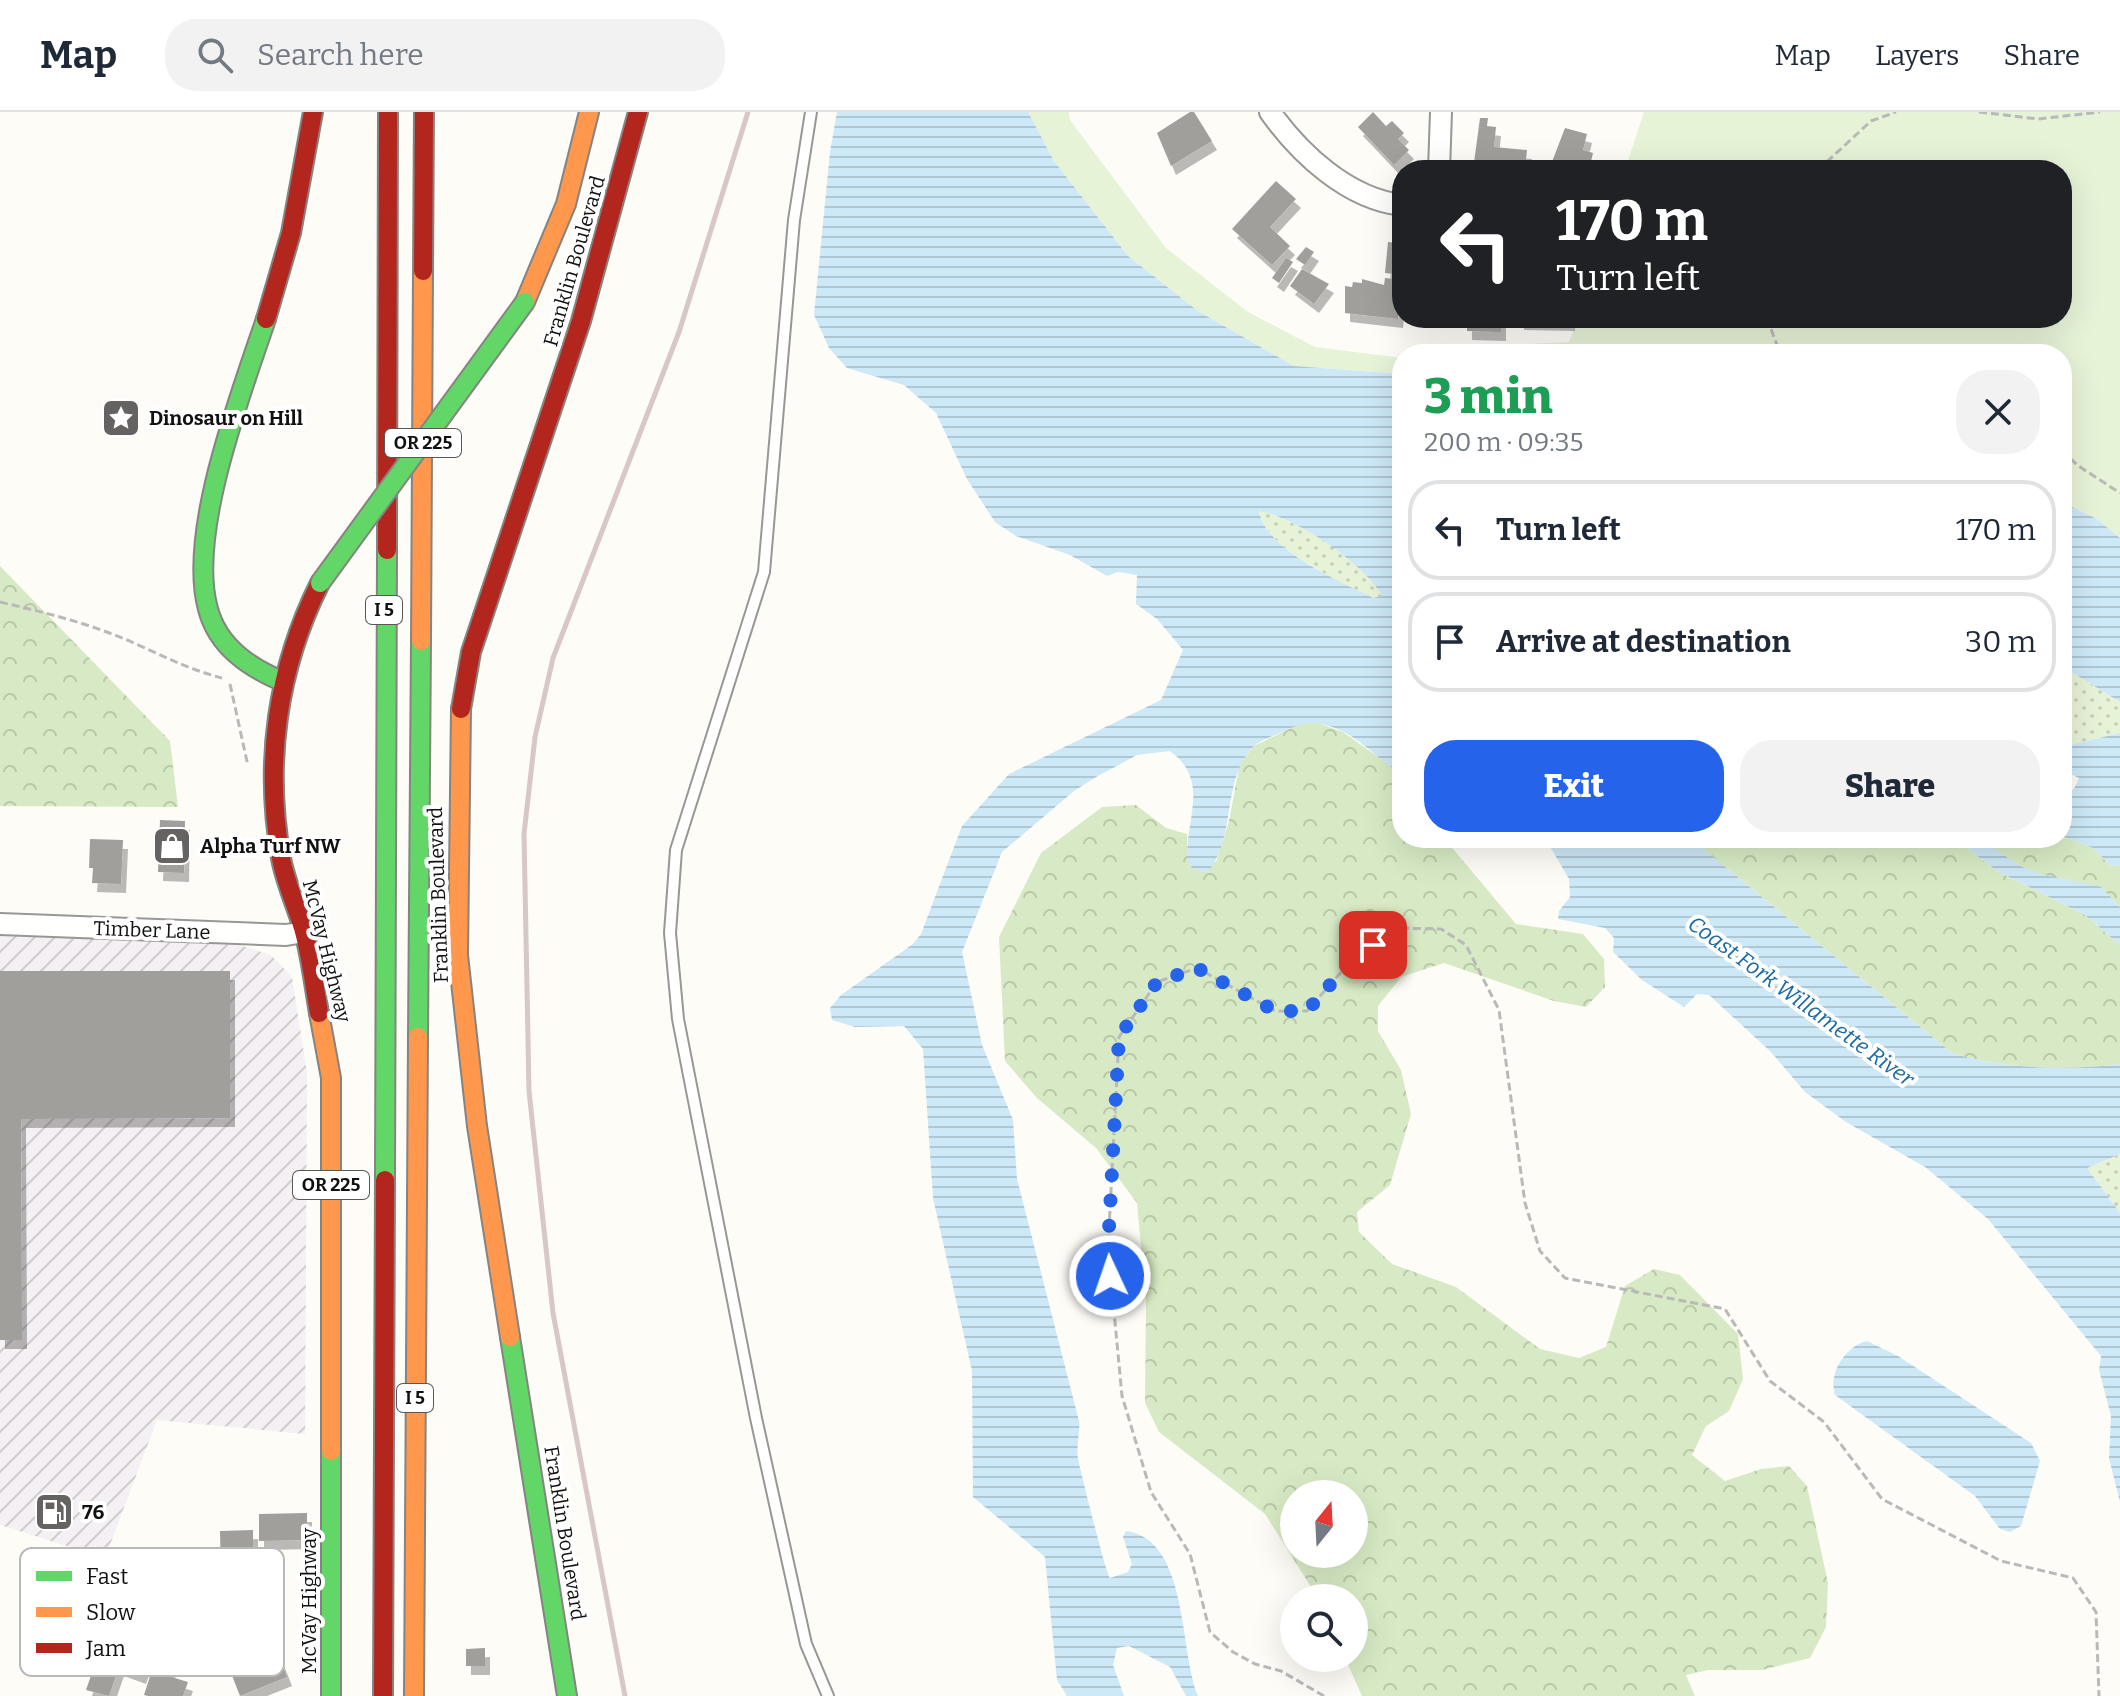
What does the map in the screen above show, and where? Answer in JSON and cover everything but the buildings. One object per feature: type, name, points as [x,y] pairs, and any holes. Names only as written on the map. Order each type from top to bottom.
[{"type":"main road","points":[[284,682],[251,669],[226,644],[207,607],[203,561],[209,514],[287,248],[313,112]]},
{"type":"main road","name":"I 5","points":[[383,1696],[388,112]]},
{"type":"main road","name":"I 5","points":[[414,1696],[424,112]]},
{"type":"main road","name":"McVay Highway","points":[[331,1696],[331,1078],[304,932],[281,860],[274,802],[273,738],[299,625],[320,583],[351,535],[495,349],[525,302],[566,204],[589,112]]},
{"type":"main road","name":"Franklin Boulevard","points":[[567,1696],[477,1126],[458,955],[460,714],[475,639],[581,321],[638,112]]},
{"type":"street","points":[[1270,112],[1304,153],[1342,183],[1392,204]]},
{"type":"street","points":[[1439,160],[1441,112]]},
{"type":"street","name":"Timber Lane","points":[[0,924],[286,935],[304,932]]},
{"type":"lane","points":[[811,112],[794,220],[764,572],[676,850],[670,933],[678,1019],[756,1418],[806,1644],[828,1696]]},
{"type":"path","points":[[1829,160],[1871,121],[1896,112]]},
{"type":"path","points":[[1979,112],[2038,119],[2100,112]]},
{"type":"path","points":[[2072,460],[2120,493]]},
{"type":"path","points":[[0,602],[65,617],[136,644],[178,665],[229,681],[252,777]]},
{"type":"path","points":[[1324,1696],[1281,1671],[1255,1664],[1233,1652],[1210,1632],[1190,1554],[1151,1492],[1122,1396],[1108,1248],[1119,1037],[1157,982],[1197,968],[1275,1011],[1307,1011],[1350,962],[1395,928],[1441,929],[1466,945],[1499,1010],[1525,1203],[1540,1251],[1565,1278],[1725,1309],[1770,1381],[1824,1422],[1882,1499],[2001,1561],[2073,1578],[2096,1612],[2099,1696]]},
{"type":"shaded area","points":[[0,935],[239,945],[271,955],[292,977],[307,1073],[305,1434],[157,1420],[109,1548],[73,1548],[0,1525]]},
{"type":"green space","points":[[1028,112],[1069,112],[1070,120],[1166,248],[1248,312],[1315,347],[1392,357],[1392,373],[1294,366],[1198,311],[1128,256],[1054,161]]},
{"type":"green space","points":[[1644,112],[2120,112],[2120,538],[2097,519],[2072,507],[2072,344],[1531,344],[1569,342],[1574,328],[2072,328],[2072,160],[1628,160]]},
{"type":"green space","points":[[1259,510],[1311,533],[1344,554],[1382,596],[1373,599],[1306,563],[1275,539]]},
{"type":"green space","points":[[0,566],[170,741],[178,807],[0,806]]},
{"type":"green space","points":[[2072,672],[2120,702],[2120,733],[2072,745]]},
{"type":"green space","points":[[1315,722],[1343,732],[1392,767],[1392,848],[1452,848],[1516,924],[1583,934],[1604,959],[1605,987],[1586,1007],[1554,1001],[1444,963],[1401,977],[1378,1006],[1378,1031],[1401,1070],[1411,1114],[1390,1185],[1357,1212],[1359,1232],[1392,1264],[1456,1287],[1540,1349],[1579,1358],[1606,1347],[1625,1286],[1654,1269],[1680,1275],[1738,1334],[1743,1379],[1729,1411],[1706,1426],[1692,1455],[1725,1481],[1761,1469],[1789,1466],[1807,1486],[1828,1583],[1826,1627],[1810,1658],[1762,1670],[1708,1670],[1686,1675],[1695,1696],[1362,1696],[1351,1672],[1368,1672],[1368,1584],[1309,1584],[1299,1568],[1368,1568],[1368,1480],[1280,1480],[1280,1538],[1265,1514],[1159,1432],[1145,1403],[1146,1301],[1137,1203],[1096,1148],[1037,1098],[1005,1061],[999,937],[1041,853],[1102,807],[1136,805],[1166,828],[1187,834],[1187,859],[1216,862],[1229,821],[1240,763],[1254,746],[1299,724]]},
{"type":"green space","points":[[2072,840],[2093,848],[2111,866],[2120,865],[2120,907],[2103,892],[2039,874],[1993,848],[2072,848]]},
{"type":"green space","points":[[1702,848],[1967,848],[1997,871],[2085,915],[2120,945],[2120,1064],[2035,1067],[1952,1053]]},
{"type":"green space","points":[[2120,1154],[2120,1213],[2087,1168]]},
{"type":"water","points":[[837,112],[1028,112],[1054,161],[1128,256],[1198,311],[1294,366],[1392,373],[1392,767],[1350,736],[1327,725],[1299,725],[1263,740],[1242,761],[1222,843],[1207,873],[1192,868],[1187,859],[1193,787],[1182,762],[1170,751],[1137,755],[1074,791],[1002,852],[962,952],[982,1045],[1013,1120],[1017,1179],[1079,1421],[1078,1459],[1108,1572],[1110,1578],[1128,1572],[1132,1564],[1123,1537],[1126,1531],[1146,1539],[1161,1554],[1178,1600],[1198,1696],[1186,1696],[1170,1667],[1129,1646],[1117,1648],[1113,1665],[1124,1696],[1067,1696],[1057,1680],[1045,1557],[973,1497],[972,1371],[933,1198],[923,1049],[904,1026],[855,1027],[832,1020],[830,1008],[841,995],[913,944],[921,934],[962,826],[1009,774],[1161,700],[1183,650],[1157,619],[1136,604],[1137,575],[1118,572],[1107,576],[1070,555],[1016,536],[995,522],[967,479],[936,413],[904,385],[847,368],[829,348],[814,315],[830,152]],"holes":[[[1259,511],[1291,522],[1345,556],[1382,596],[1373,598],[1324,574],[1289,552],[1265,526]]]},
{"type":"water","points":[[2072,507],[2097,519],[2120,538],[2120,702],[2072,672]]},
{"type":"water","points":[[2120,733],[2120,865],[2111,866],[2093,848],[2072,840],[2072,790],[2079,778],[2072,775],[2072,745]]},
{"type":"water","name":"Coast Fork Willamette River","points":[[1551,848],[1702,848],[1952,1053],[2035,1067],[2120,1064],[2120,1154],[2087,1168],[2120,1213],[2120,1502],[2109,1458],[2111,1416],[2099,1370],[2101,1356],[1988,1219],[1925,1167],[1846,1122],[1805,1092],[1771,1052],[1709,995],[1697,994],[1684,1007],[1642,980],[1613,952],[1614,938],[1605,928],[1558,919],[1559,911],[1570,897],[1569,879]]},
{"type":"water","points":[[1967,848],[1994,848],[2020,866],[2040,874],[2101,887],[2120,907],[2120,945],[2085,915],[1997,871]]},
{"type":"water","points":[[1867,1341],[1898,1356],[2031,1443],[2040,1461],[2021,1526],[2010,1532],[2000,1529],[1975,1496],[1835,1395],[1834,1378],[1840,1362],[1852,1349]]},
{"type":"railway","points":[[625,1696],[553,1313],[529,1091],[524,834],[535,737],[553,658],[679,332],[748,112]]},
{"type":"traffic: fast","points":[[320,583],[525,302]]},
{"type":"traffic: fast","points":[[266,319],[220,464],[205,542],[203,578],[208,609],[227,645],[248,663],[284,682]]},
{"type":"traffic: fast","points":[[385,1180],[387,550]]},
{"type":"traffic: fast","points":[[418,1037],[421,641]]},
{"type":"traffic: fast","points":[[510,1337],[567,1696]]},
{"type":"traffic: fast","points":[[331,1451],[331,1696]]},
{"type":"traffic: slow","points":[[525,302],[566,204],[589,112]]},
{"type":"traffic: slow","points":[[421,641],[423,271]]},
{"type":"traffic: slow","points":[[461,709],[458,955],[477,1126],[510,1337]]},
{"type":"traffic: slow","points":[[319,1013],[331,1078],[331,1451]]},
{"type":"traffic: slow","points":[[414,1696],[418,1037]]},
{"type":"traffic: jam","points":[[266,319],[291,233],[313,112]]},
{"type":"traffic: jam","points":[[387,550],[388,112]]},
{"type":"traffic: jam","points":[[423,271],[424,112]]},
{"type":"traffic: jam","points":[[461,709],[471,652],[581,321],[638,112]]},
{"type":"traffic: jam","points":[[319,1013],[306,938],[281,858],[274,787],[278,717],[284,683],[293,649],[320,583]]},
{"type":"traffic: jam","points":[[383,1696],[385,1180]]},
{"type":"place","name":"Dinosaur on Hill","points":[[121,418]]},
{"type":"place","name":"Alpha Turf NW","points":[[172,846]]},
{"type":"place","name":"76","points":[[54,1512]]},
{"type":"route","points":[[1110,1276],[1110,1191],[1119,1037],[1157,982],[1197,968],[1275,1011],[1307,1011],[1350,962],[1373,945]]}]
